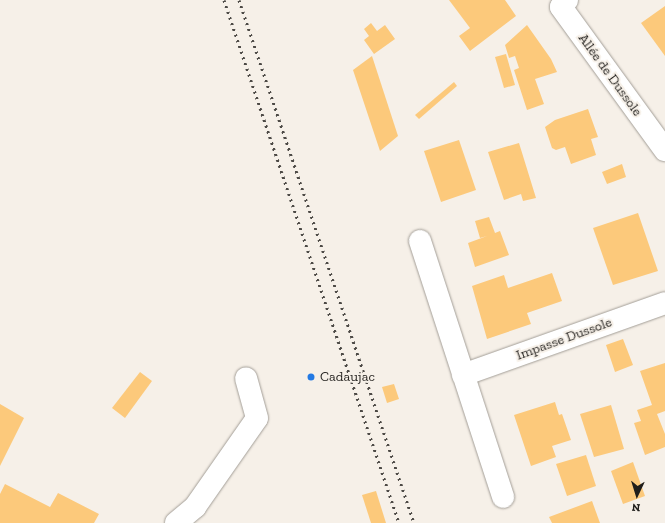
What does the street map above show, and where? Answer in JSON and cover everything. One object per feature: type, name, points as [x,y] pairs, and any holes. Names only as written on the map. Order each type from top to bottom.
[{"type":"street","name":"Allée de Dussole","points":[[562,2],[665,150]]},
{"type":"street","points":[[420,240],[503,497]]},
{"type":"street","name":"Impasse Dussole","points":[[463,375],[665,303]]},
{"type":"street","points":[[176,523],[195,507],[256,418],[246,378]]},
{"type":"building","points":[[449,0],[505,0],[516,16],[470,51],[459,36],[470,28]]},
{"type":"building","points":[[665,6],[665,56],[641,23]]},
{"type":"building","points":[[371,23],[377,31],[385,25],[395,39],[374,54],[364,40],[369,36],[364,29]]},
{"type":"building","points":[[527,25],[551,59],[557,72],[535,79],[544,104],[527,110],[514,70],[519,68],[515,56],[509,58],[505,45]]},
{"type":"building","points":[[506,54],[515,85],[504,88],[495,57]]},
{"type":"building","points":[[372,56],[398,136],[380,151],[353,70]]},
{"type":"building","points":[[454,82],[457,86],[419,119],[415,115]]},
{"type":"building","points":[[588,109],[598,137],[591,139],[596,155],[571,164],[565,147],[556,150],[552,148],[545,127],[555,120]]},
{"type":"building","points":[[459,140],[476,190],[441,202],[424,151]]},
{"type":"building","points":[[519,143],[536,198],[523,201],[521,194],[504,200],[488,152]]},
{"type":"building","points":[[622,164],[626,177],[607,184],[602,172]]},
{"type":"building","points":[[638,213],[658,271],[613,285],[593,228]]},
{"type":"building","points":[[489,217],[495,233],[500,231],[509,255],[475,267],[468,243],[487,236],[480,238],[475,221]]},
{"type":"building","points":[[552,273],[562,301],[527,313],[531,324],[487,339],[472,286],[504,275],[508,288]]},
{"type":"building","points":[[623,339],[633,365],[615,372],[606,345]]},
{"type":"building","points":[[665,363],[665,411],[657,414],[665,434],[665,447],[645,455],[634,423],[641,421],[637,410],[652,405],[640,371]]},
{"type":"building","points":[[140,372],[152,381],[125,418],[112,408]]},
{"type":"building","points":[[394,384],[399,399],[387,403],[382,387]]},
{"type":"building","points":[[555,402],[559,415],[562,414],[571,440],[552,446],[556,457],[531,466],[514,415]]},
{"type":"building","points":[[0,404],[24,418],[0,466]]},
{"type":"building","points":[[611,405],[624,449],[594,457],[580,414]]},
{"type":"building","points":[[586,455],[596,486],[567,496],[556,464]]},
{"type":"building","points":[[633,462],[645,496],[623,504],[611,471]]},
{"type":"building","points":[[5,484],[50,507],[58,493],[99,514],[94,523],[0,523],[0,494]]},
{"type":"building","points":[[376,491],[386,523],[371,523],[362,495]]},
{"type":"building","points":[[592,501],[600,523],[552,523],[549,517]]},
{"type":"railway","points":[[224,0],[399,523]]},
{"type":"railway","points":[[239,0],[414,523]]},
{"type":"place","name":"Cadaujac","points":[[311,377]]}]
